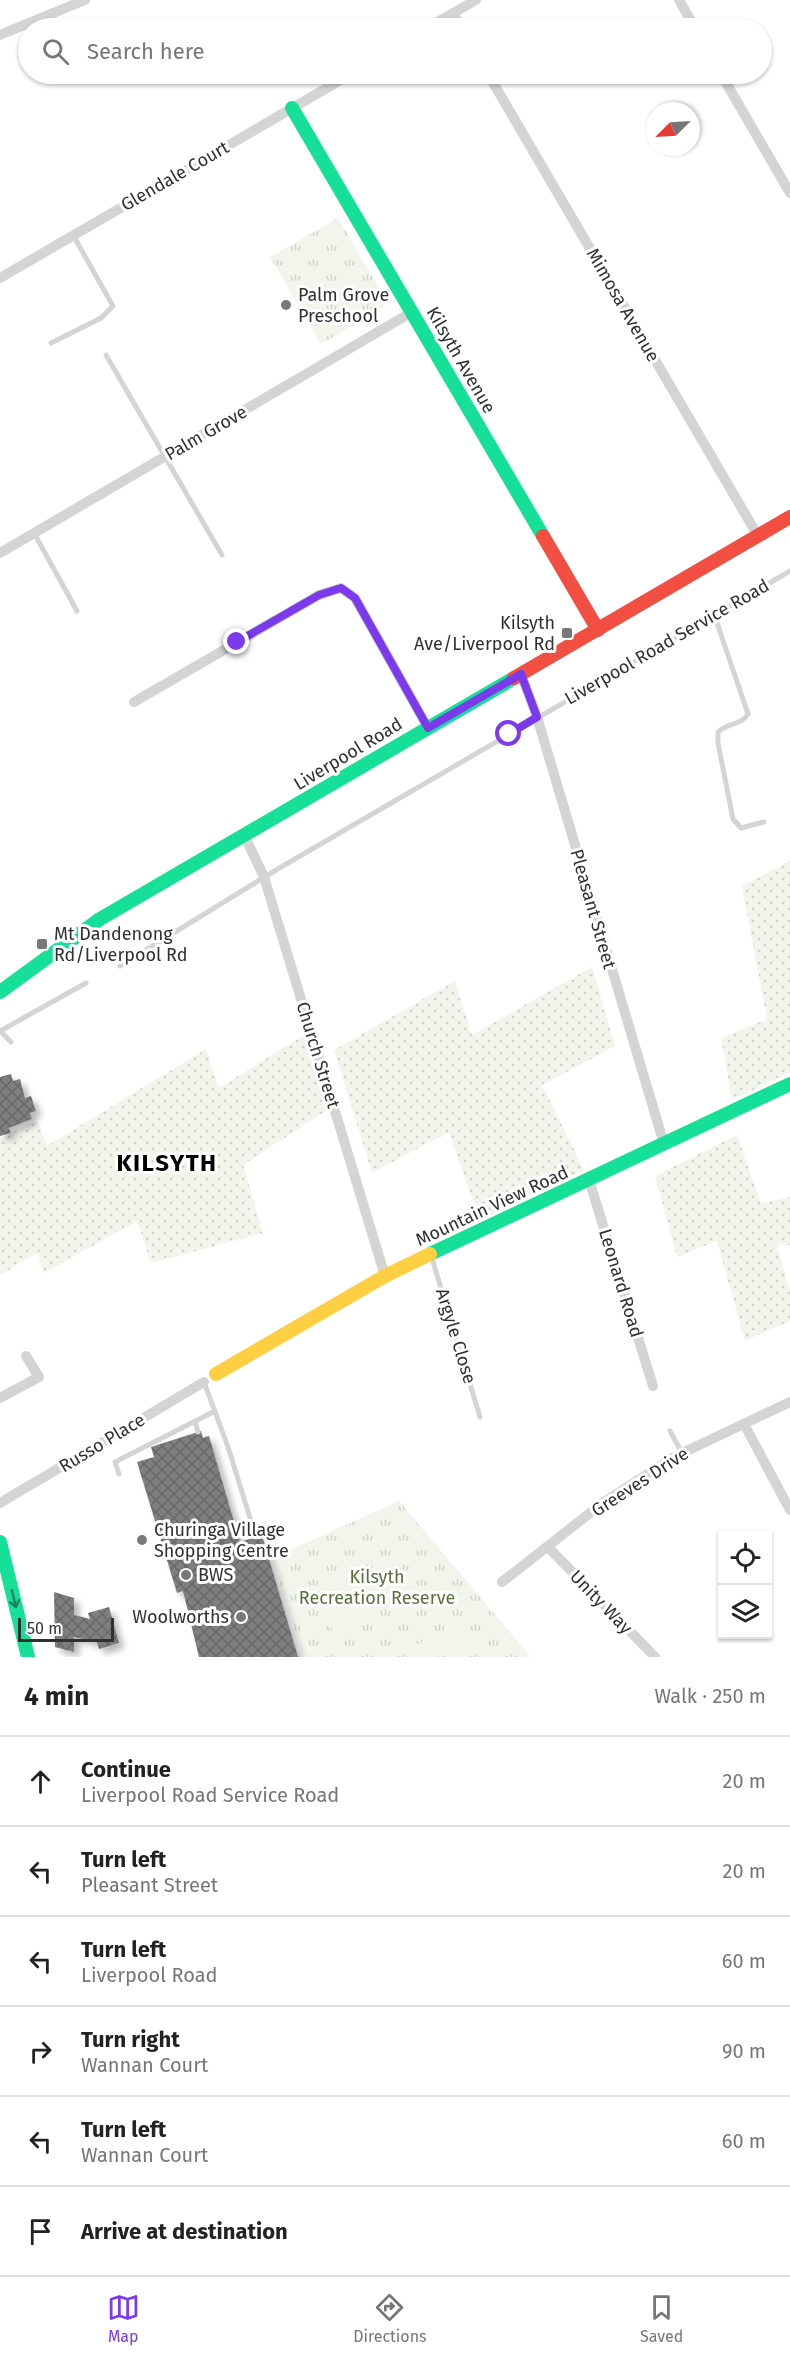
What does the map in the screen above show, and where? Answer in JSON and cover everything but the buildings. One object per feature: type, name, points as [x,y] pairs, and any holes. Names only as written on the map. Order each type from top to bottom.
[{"type":"street","points":[[41,18],[85,0]]},
{"type":"street","points":[[446,18],[476,0]]},
{"type":"street","points":[[679,0],[689,18]]},
{"type":"street","points":[[453,14],[456,18]]},
{"type":"street","points":[[0,35],[18,28]]},
{"type":"street","name":"Glendale Court","points":[[0,278],[334,84]]},
{"type":"street","name":"Mimosa Avenue","points":[[494,84],[758,536]]},
{"type":"street","points":[[727,84],[790,193]]},
{"type":"street","name":"Kilsyth Avenue","points":[[292,108],[598,630]]},
{"type":"street","name":"Palm Grove","points":[[0,553],[412,312]]},
{"type":"street","name":"Liverpool Road","points":[[0,992],[100,919],[245,837],[790,517]]},
{"type":"street","points":[[134,702],[319,595],[341,588],[355,598],[428,728]]},
{"type":"street","name":"Pleasant Street","points":[[521,674],[537,717],[664,1144]]},
{"type":"street","name":"Church Street","points":[[245,837],[264,877],[385,1276]]},
{"type":"street","name":"Liverpool Road","points":[[0,1004],[24,976]]},
{"type":"street","name":"Mountain View Road","points":[[216,1374],[385,1276],[790,1084]]},
{"type":"street","name":"Leonard Road","points":[[589,1180],[653,1386]]},
{"type":"street","points":[[0,1398],[39,1377],[26,1356]]},
{"type":"street","name":"Russo Place","points":[[0,1503],[204,1382]]},
{"type":"street","name":"Greeves Drive","points":[[502,1582],[604,1502],[682,1454],[790,1402]]},
{"type":"street","points":[[744,1424],[790,1510]]},
{"type":"street","points":[[0,1542],[28,1657]]},
{"type":"street","name":"Unity Way","points":[[548,1547],[655,1657]]},
{"type":"lane","points":[[51,343],[101,318],[113,306],[73,235]]},
{"type":"lane","points":[[106,355],[222,555]]},
{"type":"lane","points":[[33,533],[76,611]]},
{"type":"lane","name":"Liverpool Road Service Road","points":[[120,966],[264,877],[790,571]]},
{"type":"lane","points":[[714,614],[748,714],[742,721],[718,732],[718,743],[734,819],[741,828],[764,822]]},
{"type":"lane","points":[[11,1041],[0,1031],[15,1025],[86,983]]},
{"type":"lane","name":"Argyle Close","points":[[431,1255],[480,1417]]},
{"type":"lane","points":[[204,1382],[256,1537]]},
{"type":"lane","points":[[119,1474],[115,1462],[215,1411]]},
{"type":"lane","points":[[195,1422],[198,1432]]},
{"type":"lane","points":[[670,1431],[682,1454]]},
{"type":"green space","points":[[338,218],[386,299],[384,307],[321,344],[270,257]]},
{"type":"green space","points":[[790,861],[790,1072],[732,1100],[721,1038],[767,1019],[742,886]]},
{"type":"green space","points":[[592,967],[615,1046],[542,1085],[584,1170],[480,1221],[449,1132],[372,1173],[334,1050],[455,981],[472,1035]]},
{"type":"green space","points":[[304,1035],[327,1110],[243,1165],[263,1233],[151,1263],[137,1221],[44,1273],[37,1253],[0,1275],[0,1139],[37,1120],[47,1146],[206,1049],[219,1088]]},
{"type":"green space","points":[[737,1135],[761,1204],[790,1197],[790,1245],[776,1244],[790,1290],[790,1321],[745,1341],[717,1241],[677,1257],[655,1176]]},
{"type":"green space","name":"Kilsyth Recreation Reserve","points":[[399,1501],[531,1657],[303,1657],[272,1558]]},
{"type":"green space","points":[[354,1571],[363,1590],[322,1609],[313,1591]]},
{"type":"green space","points":[[366,1596],[375,1615],[334,1634],[325,1615]]},
{"type":"green space","points":[[456,1625],[465,1644],[438,1657],[421,1657],[415,1645]]},
{"type":"traffic: fast","points":[[292,108],[543,536]]},
{"type":"traffic: fast","points":[[0,992],[100,919],[514,678]]},
{"type":"traffic: fast","points":[[430,1254],[790,1084]]},
{"type":"traffic: fast","points":[[0,1542],[28,1657]]},
{"type":"traffic: slow","points":[[216,1374],[385,1276],[430,1254]]},
{"type":"traffic: jam","points":[[514,678],[790,517]]},
{"type":"traffic: jam","points":[[543,536],[598,630]]},
{"type":"place","name":"Palm Grove Preschool","points":[[286,305]]},
{"type":"place","name":"Kilsyth Ave/Liverpool Rd","points":[[567,633]]},
{"type":"place","name":"Mt Dandenong Rd/Liverpool Rd","points":[[42,944]]},
{"type":"place","name":"Churinga Village Shopping Centre","points":[[142,1540]]},
{"type":"place","name":"BWS","points":[[186,1575]]},
{"type":"place","name":"Woolworths","points":[[241,1617]]},
{"type":"district","name":"KILSYTH","points":[[167,1163]]},
{"type":"route","points":[[237,642],[319,595],[341,588],[355,598],[428,728],[521,674],[537,717],[509,734]]}]
